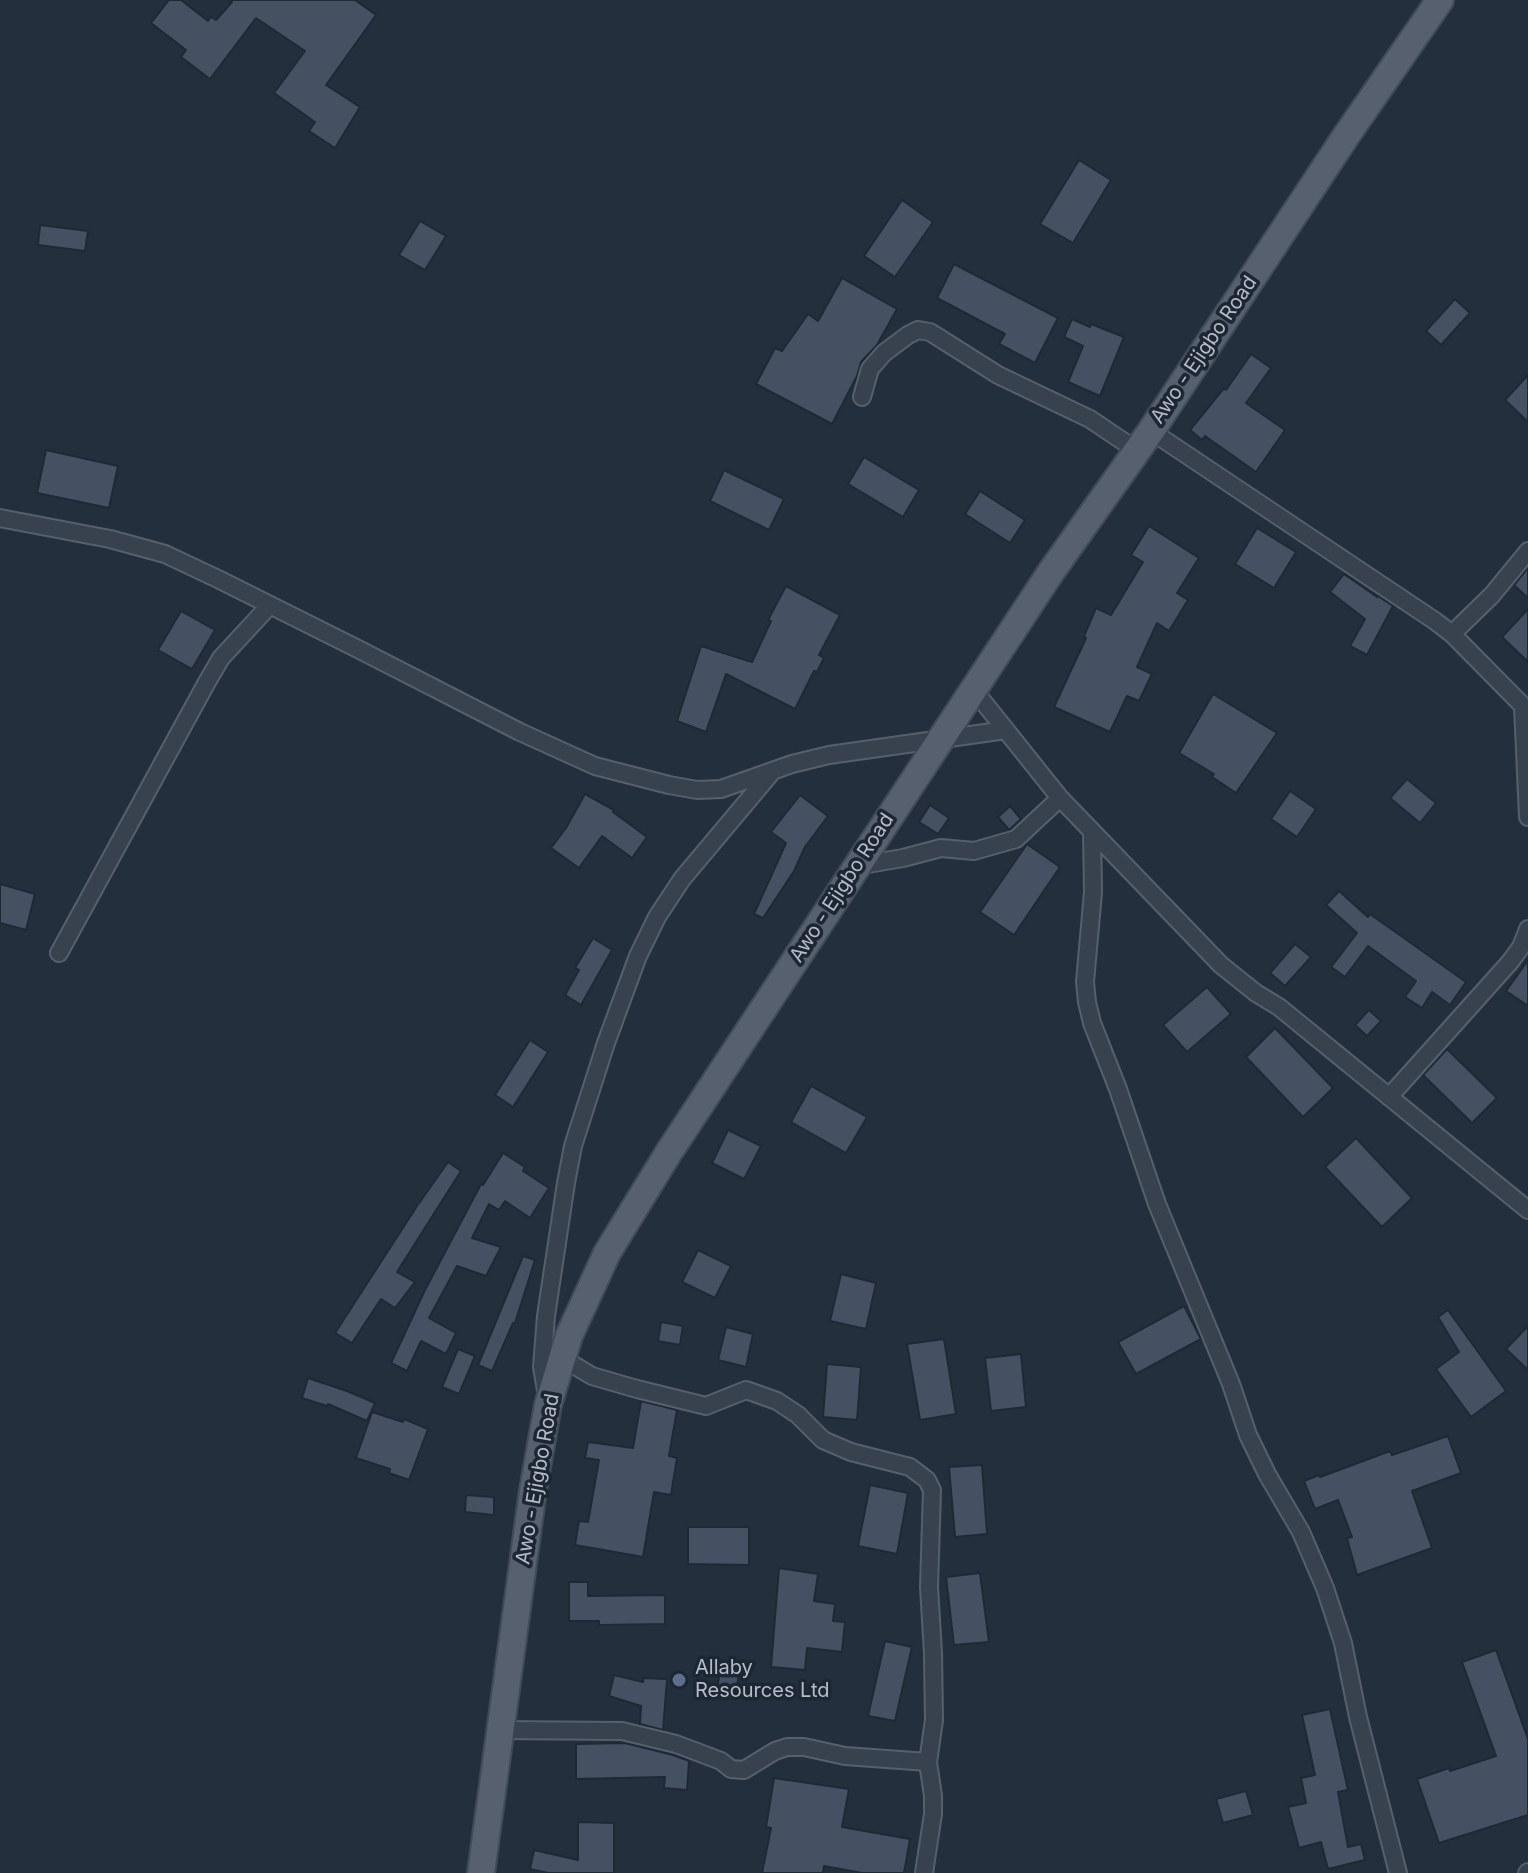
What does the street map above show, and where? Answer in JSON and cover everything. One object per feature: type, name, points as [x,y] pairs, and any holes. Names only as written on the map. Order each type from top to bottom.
[{"type":"main road","name":"Awo - Ejigbo Road","points":[[481,1873],[533,1490],[548,1405],[569,1336],[607,1253],[669,1152],[973,689],[1440,0]]},
{"type":"street","points":[[862,397],[870,369],[884,353],[918,330],[930,332],[998,375],[1090,419],[1143,440],[1452,634],[1525,709],[1528,817]]},
{"type":"street","points":[[0,518],[165,554],[520,732],[595,766],[669,785],[697,790],[721,789],[792,764],[829,755],[1006,730]]},
{"type":"street","points":[[1452,634],[1492,595],[1528,551]]},
{"type":"street","points":[[59,953],[221,658],[270,605]]},
{"type":"street","points":[[973,689],[1060,798],[1221,965],[1279,1007],[1528,1210]]},
{"type":"street","points":[[548,1405],[542,1367],[545,1329],[566,1183],[573,1146],[606,1043],[638,956],[657,917],[682,879],[771,772]]},
{"type":"street","points":[[856,866],[941,848],[974,851],[1016,839],[1060,798]]},
{"type":"street","points":[[1092,831],[1093,892],[1085,982],[1092,1023],[1157,1204],[1231,1384],[1248,1435],[1301,1532],[1325,1588],[1343,1643],[1358,1717],[1398,1873]]},
{"type":"street","points":[[1389,1097],[1510,962],[1521,947],[1528,929]]},
{"type":"street","points":[[562,1358],[592,1376],[706,1406],[746,1390],[777,1401],[798,1415],[823,1440],[851,1452],[910,1467],[927,1480],[932,1490],[929,1587],[934,1720],[928,1762],[933,1814],[924,1873]]},
{"type":"street","points":[[499,1730],[622,1731],[676,1744],[721,1761],[731,1769],[744,1770],[787,1747],[804,1747],[845,1756],[928,1762]]},
{"type":"building","points":[[169,0],[181,0],[208,21],[211,17],[216,20],[232,2],[229,0],[355,0],[376,15],[326,85],[360,107],[335,148],[309,131],[315,122],[274,93],[305,51],[256,18],[210,79],[181,57],[186,50],[151,23]]},
{"type":"building","points":[[1079,160],[1111,180],[1073,243],[1040,224]]},
{"type":"building","points":[[902,200],[933,222],[895,277],[864,256]]},
{"type":"building","points":[[420,221],[446,236],[425,270],[399,255]]},
{"type":"building","points":[[40,225],[88,231],[85,251],[38,245]]},
{"type":"building","points":[[954,264],[1058,318],[1035,363],[999,344],[1005,334],[937,298]]},
{"type":"building","points":[[842,278],[897,309],[877,345],[861,362],[832,424],[756,384],[775,348],[782,351],[808,314],[818,321]]},
{"type":"building","points":[[1455,299],[1470,313],[1441,345],[1426,331]]},
{"type":"building","points":[[1072,319],[1124,337],[1100,396],[1068,382],[1083,346],[1064,337]]},
{"type":"building","points":[[1251,354],[1271,368],[1246,403],[1285,430],[1256,472],[1205,436],[1202,440],[1190,430],[1224,388],[1226,390]]},
{"type":"building","points":[[1528,375],[1528,422],[1505,400]]},
{"type":"building","points":[[46,450],[118,466],[109,508],[37,493]]},
{"type":"building","points":[[864,457],[919,490],[903,517],[848,484]]},
{"type":"building","points":[[724,470],[784,499],[769,530],[710,501]]},
{"type":"building","points":[[980,491],[1025,520],[1010,543],[965,514]]},
{"type":"building","points":[[1149,526],[1199,558],[1177,593],[1188,600],[1169,631],[1157,623],[1137,667],[1152,674],[1139,701],[1127,696],[1110,732],[1054,707],[1086,638],[1084,636],[1096,608],[1111,615],[1143,562],[1131,555]]},
{"type":"building","points":[[1257,528],[1296,552],[1274,588],[1235,564]]},
{"type":"building","points":[[1528,568],[1528,598],[1514,585]]},
{"type":"building","points":[[1344,574],[1393,606],[1367,655],[1350,646],[1365,619],[1330,592]]},
{"type":"building","points":[[786,586],[840,615],[819,655],[824,658],[795,709],[726,674],[706,732],[677,721],[701,646],[752,662],[771,621],[768,620]]},
{"type":"building","points":[[1528,609],[1528,662],[1502,637]]},
{"type":"building","points":[[181,611],[215,630],[192,669],[158,650]]},
{"type":"building","points":[[1213,694],[1277,733],[1236,793],[1212,777],[1214,774],[1179,753]]},
{"type":"building","points":[[1407,779],[1436,803],[1420,823],[1390,798]]},
{"type":"building","points":[[1290,791],[1316,809],[1297,837],[1271,819]]},
{"type":"building","points":[[585,794],[614,810],[647,837],[632,858],[602,836],[579,868],[551,848]]},
{"type":"building","points":[[800,795],[828,816],[805,847],[794,871],[763,918],[754,914],[786,843],[771,832]]},
{"type":"building","points":[[930,805],[949,818],[938,834],[919,822]]},
{"type":"building","points":[[1010,806],[1021,819],[1009,830],[998,817]]},
{"type":"building","points":[[1027,844],[1060,867],[1014,935],[980,912]]},
{"type":"building","points":[[0,884],[35,894],[26,930],[0,923]]},
{"type":"building","points":[[1339,891],[1368,917],[1370,914],[1466,982],[1450,1005],[1432,992],[1422,1008],[1405,997],[1416,981],[1368,946],[1345,977],[1331,967],[1357,933],[1326,905]]},
{"type":"building","points":[[593,938],[612,950],[581,1005],[565,995],[579,970],[575,968]]},
{"type":"building","points":[[1295,944],[1311,957],[1285,986],[1270,973]]},
{"type":"building","points":[[1528,960],[1528,1006],[1506,991]]},
{"type":"building","points":[[1207,987],[1231,1014],[1187,1052],[1163,1025]]},
{"type":"building","points":[[1369,1010],[1381,1021],[1367,1036],[1355,1025]]},
{"type":"building","points":[[1275,1028],[1333,1088],[1303,1117],[1246,1057]]},
{"type":"building","points":[[530,1040],[548,1052],[513,1107],[495,1095]]},
{"type":"building","points":[[1447,1049],[1497,1098],[1472,1123],[1423,1075]]},
{"type":"building","points":[[811,1086],[867,1117],[846,1153],[791,1122]]},
{"type":"building","points":[[728,1130],[761,1146],[744,1179],[712,1163]]},
{"type":"building","points":[[1356,1138],[1412,1198],[1382,1227],[1325,1167]]},
{"type":"building","points":[[503,1153],[549,1188],[530,1218],[505,1201],[499,1210],[489,1204],[472,1238],[501,1247],[486,1276],[457,1266],[429,1318],[456,1333],[446,1354],[421,1341],[407,1371],[391,1363],[425,1290],[481,1184]]},
{"type":"building","points":[[448,1162],[461,1171],[397,1272],[415,1282],[395,1308],[381,1299],[352,1343],[335,1333],[417,1206]]},
{"type":"building","points":[[698,1250],[731,1266],[715,1298],[682,1282]]},
{"type":"building","points":[[523,1256],[535,1260],[515,1323],[492,1371],[478,1365]]},
{"type":"building","points":[[841,1274],[876,1283],[866,1329],[830,1321]]},
{"type":"building","points":[[1184,1306],[1201,1339],[1136,1374],[1118,1342]]},
{"type":"building","points":[[1448,1310],[1506,1391],[1471,1417],[1436,1369],[1459,1352],[1438,1317]]},
{"type":"building","points":[[661,1322],[683,1326],[680,1345],[658,1341]]},
{"type":"building","points":[[1528,1326],[1528,1370],[1506,1349]]},
{"type":"building","points":[[726,1327],[753,1334],[746,1367],[718,1360]]},
{"type":"building","points":[[944,1339],[956,1414],[920,1420],[907,1344]]},
{"type":"building","points":[[458,1349],[475,1356],[459,1394],[442,1387]]},
{"type":"building","points":[[1021,1354],[1026,1407],[991,1411],[985,1358]]},
{"type":"building","points":[[827,1364],[861,1367],[857,1420],[823,1417]]},
{"type":"building","points":[[308,1378],[375,1403],[367,1421],[328,1404],[302,1398]]},
{"type":"building","points":[[641,1401],[677,1410],[669,1456],[677,1458],[671,1495],[654,1492],[643,1557],[575,1545],[579,1521],[588,1522],[599,1460],[585,1458],[588,1442],[633,1448]]},
{"type":"building","points":[[372,1412],[403,1422],[404,1419],[428,1429],[409,1480],[389,1473],[390,1469],[356,1458]]},
{"type":"building","points":[[1448,1436],[1461,1473],[1412,1491],[1432,1548],[1357,1575],[1347,1538],[1352,1537],[1338,1500],[1315,1509],[1304,1481],[1390,1451],[1392,1455]]},
{"type":"building","points":[[982,1465],[987,1534],[955,1537],[949,1467]]},
{"type":"building","points":[[870,1485],[908,1493],[897,1554],[858,1546]]},
{"type":"building","points":[[466,1495],[494,1497],[494,1515],[465,1512]]},
{"type":"building","points":[[688,1527],[749,1527],[749,1565],[688,1564]]},
{"type":"building","points":[[779,1568],[818,1574],[814,1601],[835,1604],[833,1621],[845,1622],[842,1652],[807,1648],[805,1670],[771,1667]]},
{"type":"building","points":[[980,1573],[989,1642],[954,1645],[946,1577]]},
{"type":"building","points":[[569,1582],[588,1582],[588,1596],[665,1595],[665,1624],[599,1625],[599,1621],[569,1621]]},
{"type":"building","points":[[885,1641],[912,1647],[895,1721],[868,1716]]},
{"type":"building","points":[[1496,1650],[1528,1739],[1528,1815],[1439,1843],[1417,1779],[1496,1756],[1462,1662]]},
{"type":"building","points":[[720,1670],[739,1673],[735,1699],[716,1696]]},
{"type":"building","points":[[614,1675],[643,1682],[643,1678],[667,1679],[663,1730],[640,1724],[641,1706],[609,1696]]},
{"type":"building","points":[[1330,1709],[1348,1790],[1338,1792],[1348,1847],[1361,1844],[1365,1860],[1328,1869],[1321,1842],[1299,1848],[1288,1807],[1306,1803],[1301,1778],[1315,1775],[1302,1715]]},
{"type":"building","points":[[625,1743],[689,1761],[687,1790],[664,1788],[665,1777],[576,1779],[576,1744]]},
{"type":"building","points":[[774,1778],[849,1789],[842,1827],[910,1839],[904,1873],[862,1873],[824,1866],[823,1873],[762,1873],[771,1828],[766,1827]]},
{"type":"building","points":[[1246,1791],[1253,1815],[1223,1823],[1216,1799]]},
{"type":"building","points":[[578,1822],[614,1823],[614,1873],[548,1873],[530,1869],[534,1850],[578,1860]]},
{"type":"place","name":"Allaby Resources Ltd","points":[[679,1680]]}]
